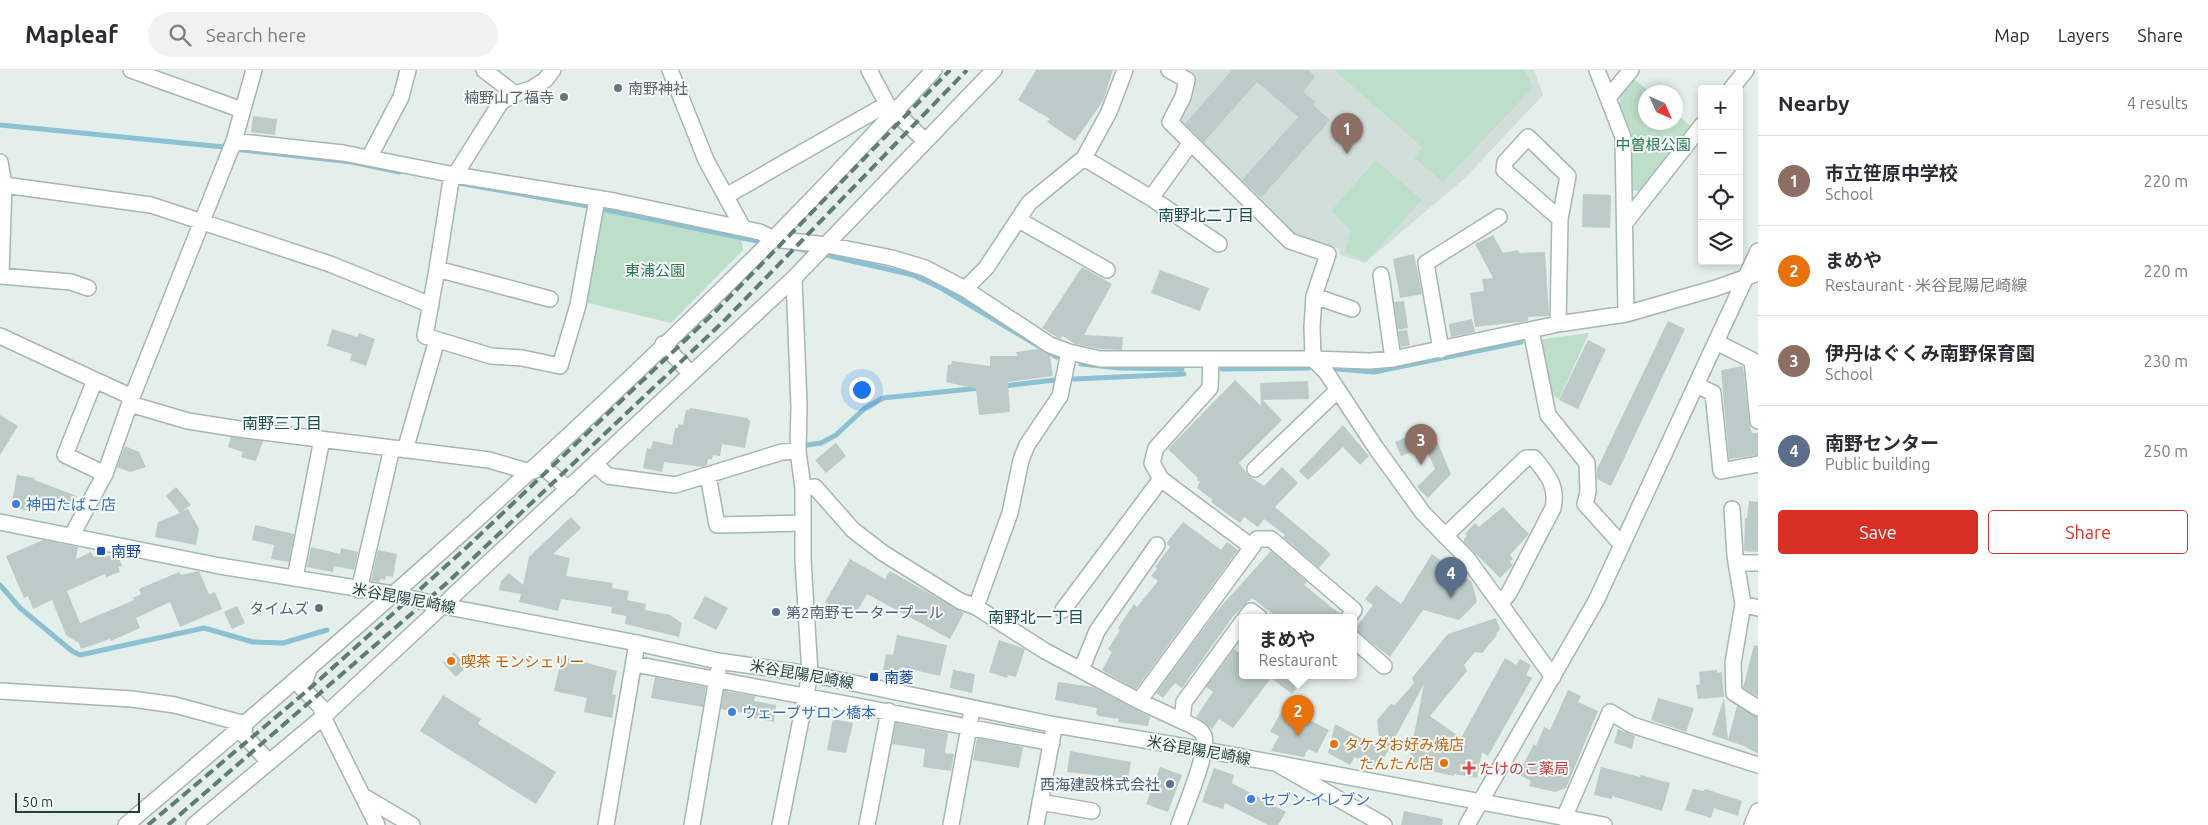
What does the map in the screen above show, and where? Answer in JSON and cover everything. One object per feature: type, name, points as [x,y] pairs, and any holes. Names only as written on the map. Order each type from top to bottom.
[{"type":"street","points":[[131,70],[242,110]]},
{"type":"street","points":[[72,535],[105,474],[131,400],[234,141],[254,70]]},
{"type":"street","points":[[369,158],[401,97],[408,70]]},
{"type":"street","points":[[484,70],[515,94]]},
{"type":"street","points":[[553,70],[545,80],[531,89],[515,94],[501,102],[453,174],[425,336],[492,356],[522,358],[560,366],[578,305],[597,199]]},
{"type":"street","points":[[670,70],[706,160],[743,228]]},
{"type":"street","points":[[869,70],[891,107],[925,141]]},
{"type":"street","points":[[126,825],[309,670],[530,472],[773,239],[891,107],[934,70]]},
{"type":"street","points":[[194,825],[322,717],[794,278],[994,70]]},
{"type":"street","points":[[965,290],[986,268],[1029,202],[1084,158],[1109,112],[1125,70]]},
{"type":"street","points":[[1169,70],[1187,80],[1183,97],[1170,122],[1190,144],[1290,240],[1328,254],[1314,296],[1312,327],[1314,359],[1326,372],[1337,391],[1423,513],[1466,558],[1553,677]]},
{"type":"street","points":[[1597,70],[1623,137],[1626,314]]},
{"type":"street","points":[[1608,98],[1631,70]]},
{"type":"street","points":[[1734,85],[1746,70]]},
{"type":"street","points":[[726,196],[891,107]]},
{"type":"street","points":[[1625,223],[1698,130]]},
{"type":"street","points":[[1558,324],[1560,220],[1568,176],[1528,138],[1505,162],[1504,170],[1560,220]]},
{"type":"street","points":[[234,141],[369,158],[597,199],[743,228],[760,232],[773,239],[827,245],[892,258],[925,268],[965,290],[1050,344],[1069,352],[1100,359],[1314,359],[1370,361],[1441,350],[1558,324],[1626,314],[1716,288],[1752,275]]},
{"type":"street","points":[[1151,198],[1190,144]]},
{"type":"street","points":[[1084,158],[1214,236]]},
{"type":"street","points":[[0,162],[4,185],[0,276],[71,282],[88,288]]},
{"type":"street","points":[[4,185],[151,205],[330,264],[431,305]]},
{"type":"street","points":[[1441,350],[1426,262],[1499,217]]},
{"type":"street","points":[[1018,220],[1108,270]]},
{"type":"street","points":[[1467,825],[1596,601],[1716,342],[1752,275],[1758,251]]},
{"type":"street","points":[[437,269],[550,300]]},
{"type":"street","points":[[1381,275],[1393,358]]},
{"type":"street","points":[[780,825],[810,674],[802,488],[798,451],[799,406],[794,278]]},
{"type":"street","points":[[1314,296],[1352,309]]},
{"type":"street","points":[[1531,330],[1548,414],[1587,463],[1588,492],[1585,504],[1622,545]]},
{"type":"street","points":[[0,336],[95,380],[131,400],[188,421],[489,460],[530,472],[543,467],[568,489]]},
{"type":"street","points":[[359,590],[399,449],[438,340]]},
{"type":"street","points":[[1716,342],[1752,360],[1758,421]]},
{"type":"street","points":[[663,344],[691,374]]},
{"type":"street","points":[[976,607],[1010,513],[1021,460],[1027,445],[1060,396],[1069,352]]},
{"type":"street","points":[[1211,360],[1210,388],[1156,448],[1152,463],[1161,479],[1252,546]]},
{"type":"street","points":[[95,380],[65,455],[105,474]]},
{"type":"street","points":[[1696,385],[1713,394],[1721,471],[1758,464]]},
{"type":"street","points":[[1259,459],[1337,391]]},
{"type":"street","points":[[295,578],[322,439]]},
{"type":"street","points":[[595,464],[608,476],[675,486],[782,452],[798,451]]},
{"type":"street","points":[[1445,536],[1526,458],[1534,458],[1548,474],[1554,493],[1551,513],[1509,592],[1500,604]]},
{"type":"street","points":[[708,475],[717,525],[803,523]]},
{"type":"street","points":[[1063,610],[1161,479]]},
{"type":"street","points":[[802,488],[815,487],[853,530],[875,547],[960,601],[976,607],[1026,639],[1081,670],[1197,728],[1204,735],[1205,750],[1179,825]]},
{"type":"street","points":[[1732,509],[1734,556],[1737,563],[1738,583],[1751,606],[1733,663],[1734,693],[1758,708]]},
{"type":"street","name":"米谷昆陽尼崎線","points":[[0,522],[72,535],[180,559],[359,590],[393,594],[443,606],[637,642],[718,661],[810,674],[1055,725],[1205,750],[1604,825]]},
{"type":"street","points":[[1139,700],[1257,539],[1271,539],[1354,610],[1351,614]]},
{"type":"street","points":[[1081,670],[1097,631],[1156,545]]},
{"type":"street","points":[[1737,563],[1758,563]]},
{"type":"street","points":[[1182,721],[1184,702],[1239,627]]},
{"type":"street","points":[[606,825],[637,642]]},
{"type":"street","points":[[1357,642],[1384,666]]},
{"type":"street","points":[[692,825],[718,680],[718,661]]},
{"type":"street","points":[[634,664],[1052,743]]},
{"type":"street","points":[[309,670],[302,688],[322,708],[322,717],[377,825]]},
{"type":"street","points":[[0,691],[132,699],[175,705],[245,724]]},
{"type":"street","points":[[951,825],[972,707]]},
{"type":"street","points":[[867,825],[889,711]]},
{"type":"street","points":[[1564,818],[1610,712],[1632,724],[1758,765]]},
{"type":"street","points":[[245,724],[244,735],[269,762]]},
{"type":"street","points":[[1036,825],[1055,725]]},
{"type":"street","points":[[1278,765],[1384,825]]},
{"type":"street","points":[[363,796],[412,825]]},
{"type":"street","points":[[1040,802],[1092,811]]},
{"type":"street","points":[[1752,825],[1758,811]]},
{"type":"shaded area","points":[[1178,70],[1534,70],[1543,95],[1465,178],[1365,263],[1340,255],[1339,249],[1322,243],[1318,247],[1292,237],[1174,122],[1187,100],[1194,76]]},
{"type":"green space","points":[[1334,70],[1525,70],[1533,88],[1443,182],[1414,158],[1422,147]]},
{"type":"green space","name":"中曽根公園","points":[[1634,79],[1641,85],[1638,85],[1638,130],[1683,130],[1683,120],[1692,127],[1641,192],[1630,190],[1632,134],[1619,105],[1621,96]]},
{"type":"green space","points":[[1376,160],[1422,200],[1366,261],[1345,253],[1351,230],[1331,211]]},
{"type":"green space","name":"東浦公園","points":[[602,211],[741,239],[743,250],[671,323],[584,302]]},
{"type":"green space","points":[[1589,333],[1559,399],[1549,394],[1537,340]]},
{"type":"building","points":[[1036,70],[1113,70],[1103,101],[1075,141],[1047,122],[1050,119],[1018,100]]},
{"type":"building","points":[[1232,70],[1308,70],[1315,76],[1303,92],[1316,102],[1313,105],[1330,120],[1261,198],[1242,180],[1298,117],[1257,82],[1204,142],[1185,124]]},
{"type":"building","points":[[253,116],[277,119],[275,135],[251,132]]},
{"type":"building","points":[[1583,194],[1611,195],[1610,228],[1582,227]]},
{"type":"building","points":[[1493,235],[1503,253],[1518,250],[1519,253],[1545,252],[1549,316],[1528,317],[1528,321],[1475,327],[1470,293],[1484,291],[1482,279],[1493,278],[1475,244]]},
{"type":"building","points":[[1414,254],[1422,294],[1400,298],[1393,259]]},
{"type":"building","points":[[1082,267],[1112,284],[1084,335],[1123,337],[1122,350],[1100,349],[1075,344],[1062,336],[1061,339],[1058,338],[1042,328]]},
{"type":"building","points":[[1160,270],[1209,288],[1200,311],[1151,293]]},
{"type":"building","points":[[1404,301],[1408,328],[1398,330],[1394,302]]},
{"type":"building","points":[[1472,319],[1475,332],[1451,337],[1449,324]]},
{"type":"building","points":[[1668,321],[1685,329],[1611,486],[1597,479],[1597,469]]},
{"type":"building","points":[[332,329],[357,337],[359,333],[375,339],[366,366],[350,360],[352,354],[327,346]]},
{"type":"building","points":[[1407,330],[1410,345],[1401,347],[1398,331]]},
{"type":"building","points":[[1588,340],[1606,349],[1578,409],[1559,400]]},
{"type":"building","points":[[1038,349],[1050,355],[1053,376],[1008,382],[1010,412],[979,415],[976,389],[946,382],[948,364],[951,365],[952,361],[990,366],[990,356],[1017,356],[1016,352]]},
{"type":"building","points":[[1743,366],[1749,422],[1752,433],[1758,433],[1758,455],[1729,459],[1721,370]]},
{"type":"building","points":[[1235,380],[1261,406],[1260,383],[1308,381],[1309,399],[1263,400],[1282,420],[1239,463],[1249,476],[1264,486],[1282,467],[1298,483],[1275,507],[1331,554],[1319,568],[1283,537],[1285,535],[1264,519],[1258,527],[1244,517],[1240,523],[1211,502],[1213,500],[1197,488],[1200,482],[1197,480],[1198,478],[1168,449]]},
{"type":"building","points":[[690,408],[747,418],[750,421],[745,448],[722,444],[720,456],[713,455],[712,459],[708,459],[707,465],[703,467],[664,462],[662,472],[643,468],[647,448],[651,449],[653,441],[672,445],[675,428],[678,428],[678,424],[683,425],[686,410]]},
{"type":"building","points":[[0,415],[18,426],[0,455]]},
{"type":"building","points":[[1343,425],[1369,456],[1360,465],[1343,447],[1308,480],[1299,471]]},
{"type":"building","points":[[1431,427],[1451,474],[1428,498],[1417,487],[1435,469],[1425,447],[1401,456],[1395,442]]},
{"type":"building","points":[[231,437],[263,441],[256,461],[241,457],[243,452],[228,447]]},
{"type":"building","points":[[836,443],[846,456],[826,473],[815,460]]},
{"type":"building","points":[[125,446],[139,452],[146,467],[130,472],[117,467]]},
{"type":"building","points":[[17,475],[35,478],[34,480],[77,496],[72,510],[32,495],[29,511],[11,507]]},
{"type":"building","points":[[176,487],[191,505],[182,511],[188,509],[199,529],[196,545],[155,537],[158,522],[180,513],[166,496]]},
{"type":"building","points":[[1749,501],[1758,502],[1758,552],[1744,551],[1745,518],[1747,518]]},
{"type":"building","points":[[1503,507],[1529,534],[1510,555],[1513,559],[1510,562],[1513,565],[1500,578],[1464,542],[1464,539],[1467,536],[1465,534],[1475,523],[1479,527]]},
{"type":"building","points":[[571,517],[581,528],[553,554],[570,558],[566,576],[613,583],[612,588],[629,591],[627,600],[646,604],[645,610],[670,615],[682,623],[679,637],[625,624],[626,616],[611,613],[612,607],[561,599],[558,611],[519,602],[521,594],[499,590],[501,581],[509,573],[523,585],[529,557]]},
{"type":"building","points":[[1183,522],[1221,550],[1227,542],[1238,550],[1136,689],[1102,670],[1112,652],[1108,649],[1120,630],[1118,628],[1134,604],[1137,607],[1158,581],[1151,576],[1157,569],[1155,567],[1170,547],[1167,544],[1168,541]]},
{"type":"building","points":[[255,525],[294,534],[289,562],[271,559],[274,545],[252,540]]},
{"type":"building","points":[[43,540],[78,547],[76,559],[91,552],[94,557],[105,553],[107,556],[118,555],[122,566],[118,567],[120,572],[106,577],[105,574],[67,591],[80,623],[134,600],[133,598],[141,594],[139,589],[179,572],[181,575],[199,571],[209,594],[215,592],[222,609],[180,627],[170,602],[136,618],[140,628],[111,641],[110,639],[81,649],[79,643],[66,635],[52,600],[33,609],[28,596],[24,598],[6,556]]},
{"type":"building","points":[[311,547],[340,554],[341,548],[358,552],[354,570],[334,566],[333,572],[307,567]]},
{"type":"building","points":[[378,550],[397,554],[393,577],[386,576],[385,580],[381,579],[379,582],[371,581]]},
{"type":"building","points":[[1271,551],[1307,582],[1304,585],[1340,614],[1273,614],[1252,598],[1234,615],[1182,688],[1175,683],[1163,698],[1156,693],[1216,612]]},
{"type":"building","points":[[1432,554],[1472,582],[1477,602],[1459,620],[1423,610],[1390,657],[1357,632],[1357,626],[1373,605],[1365,599],[1376,585],[1401,604]]},
{"type":"building","points":[[850,559],[885,579],[890,571],[964,613],[950,639],[867,594],[853,618],[825,602]]},
{"type":"building","points":[[705,596],[728,608],[716,630],[693,618]]},
{"type":"building","points":[[237,606],[245,623],[232,629],[224,612]]},
{"type":"building","points":[[1496,618],[1500,629],[1497,635],[1482,653],[1475,652],[1464,665],[1467,671],[1430,716],[1461,738],[1505,658],[1516,665],[1520,659],[1531,665],[1526,675],[1532,678],[1488,756],[1482,752],[1477,778],[1454,774],[1454,776],[1408,766],[1424,684],[1378,769],[1355,757],[1350,765],[1328,753],[1335,724],[1380,748],[1377,720],[1391,704],[1395,705],[1414,683],[1412,678],[1448,634]]},
{"type":"building","points":[[897,635],[947,645],[940,676],[901,667],[900,674],[883,671],[886,654],[893,655]]},
{"type":"building","points":[[999,640],[1025,649],[1016,677],[1008,675],[1007,678],[989,672]]},
{"type":"building","points":[[1754,645],[1758,646],[1758,697],[1743,688]]},
{"type":"building","points":[[1234,649],[1239,653],[1239,679],[1270,679],[1233,728],[1219,719],[1212,729],[1196,717],[1213,692],[1206,687]]},
{"type":"building","name":"喫茶 モンシェリー","points":[[454,652],[467,666],[456,677],[443,663]]},
{"type":"building","points":[[562,656],[617,671],[612,694],[616,695],[612,718],[584,712],[587,698],[554,691]]},
{"type":"building","points":[[953,670],[975,674],[972,693],[950,688]]},
{"type":"building","points":[[1717,670],[1717,673],[1722,672],[1724,697],[1698,699],[1696,685],[1700,684],[1699,672]]},
{"type":"building","points":[[655,677],[706,687],[703,707],[651,698]]},
{"type":"building","points":[[1272,679],[1304,679],[1292,694]]},
{"type":"building","points":[[1058,682],[1093,687],[1150,717],[1148,726],[1118,722],[1119,719],[1096,714],[1097,708],[1055,700]]},
{"type":"building","points":[[1568,690],[1581,696],[1578,702],[1598,711],[1566,788],[1555,792],[1529,786],[1531,781],[1518,774],[1534,744],[1536,746],[1544,727],[1550,730]]},
{"type":"building","points":[[724,691],[755,696],[754,701],[776,705],[774,722],[754,718],[755,715],[721,709]]},
{"type":"building","points":[[443,695],[481,719],[478,724],[556,772],[536,804],[420,731]]},
{"type":"building","points":[[1658,698],[1694,708],[1686,732],[1651,720]]},
{"type":"building","points":[[1724,698],[1728,740],[1737,706],[1758,717],[1758,754],[1744,746],[1712,735]]},
{"type":"building","points":[[1284,707],[1329,730],[1317,753],[1308,749],[1304,757],[1271,751],[1279,736],[1270,732]]},
{"type":"building","points":[[833,719],[853,723],[846,753],[827,750]]},
{"type":"building","points":[[896,723],[948,733],[945,753],[954,754],[951,771],[923,767],[925,749],[892,744]]},
{"type":"building","points":[[1618,729],[1635,736],[1632,749],[1614,743]]},
{"type":"building","points":[[977,738],[1023,747],[1019,768],[973,760]]},
{"type":"building","points":[[1070,751],[1131,762],[1128,779],[1067,772]]},
{"type":"building","points":[[1160,767],[1182,775],[1168,812],[1146,804]]},
{"type":"building","points":[[1601,767],[1670,783],[1662,811],[1612,796],[1612,799],[1594,795]]},
{"type":"building","points":[[1214,768],[1234,775],[1232,783],[1286,812],[1278,825],[1268,825],[1225,803],[1223,809],[1202,802]]},
{"type":"building","points":[[1693,789],[1704,791],[1705,789],[1742,801],[1738,816],[1714,808],[1711,818],[1685,810]]},
{"type":"building","points":[[1404,811],[1443,819],[1442,825],[1401,825]]},
{"type":"waterway","points":[[0,125],[224,147]]},
{"type":"waterway","points":[[242,150],[352,162],[399,172]]},
{"type":"waterway","points":[[453,182],[588,206],[767,243]]},
{"type":"waterway","points":[[795,248],[913,275],[941,288],[1057,357]]},
{"type":"waterway","points":[[1337,369],[1374,372],[1521,342]]},
{"type":"waterway","points":[[1081,364],[1120,368],[1182,369]]},
{"type":"waterway","points":[[1222,369],[1310,368]]},
{"type":"waterway","points":[[1074,379],[1184,374]]},
{"type":"waterway","points":[[1004,386],[1055,380]]},
{"type":"waterway","points":[[807,445],[821,443],[836,435],[865,408],[883,398],[980,388]]},
{"type":"waterway","points":[[0,585],[20,608],[72,651],[80,655],[204,628],[253,642],[283,643],[327,630]]},
{"type":"railway","points":[[148,825],[308,690],[467,547],[716,311],[950,70]]},
{"type":"railway","points":[[168,825],[448,582],[725,320],[967,70]]},
{"type":"place","name":"南野神社","points":[[618,88]]},
{"type":"place","name":"楠野山了福寺","points":[[564,97]]},
{"type":"place","name":"市立笹原中学校","points":[[1347,154]]},
{"type":"place","name":"伊丹はぐくみ南野保育園","points":[[1421,465]]},
{"type":"place","name":"神田たばこ店","points":[[16,504]]},
{"type":"place","name":"南野","points":[[101,551]]},
{"type":"place","name":"南野センター","points":[[1451,598]]},
{"type":"place","name":"タイムズ","points":[[319,608]]},
{"type":"place","name":"第2南野モータープール","points":[[776,612]]},
{"type":"place","name":"喫茶 モンシェリー","points":[[451,661]]},
{"type":"place","name":"南菱","points":[[874,677]]},
{"type":"place","name":"ウェーブサロン橋本","points":[[732,712]]},
{"type":"place","name":"まめや","points":[[1298,736]]},
{"type":"place","name":"タケダお好み焼店","points":[[1334,744]]},
{"type":"place","name":"たんたん店","points":[[1444,763]]},
{"type":"place","name":"たけのこ薬局","points":[[1469,768]]},
{"type":"place","name":"西海建設株式会社","points":[[1170,784]]},
{"type":"place","name":"セブン-イレブン","points":[[1251,799]]},
{"type":"district","name":"南野北二丁目","points":[[1206,215]]},
{"type":"district","name":"南野三丁目","points":[[282,423]]},
{"type":"district","name":"南野北一丁目","points":[[1036,617]]}]
